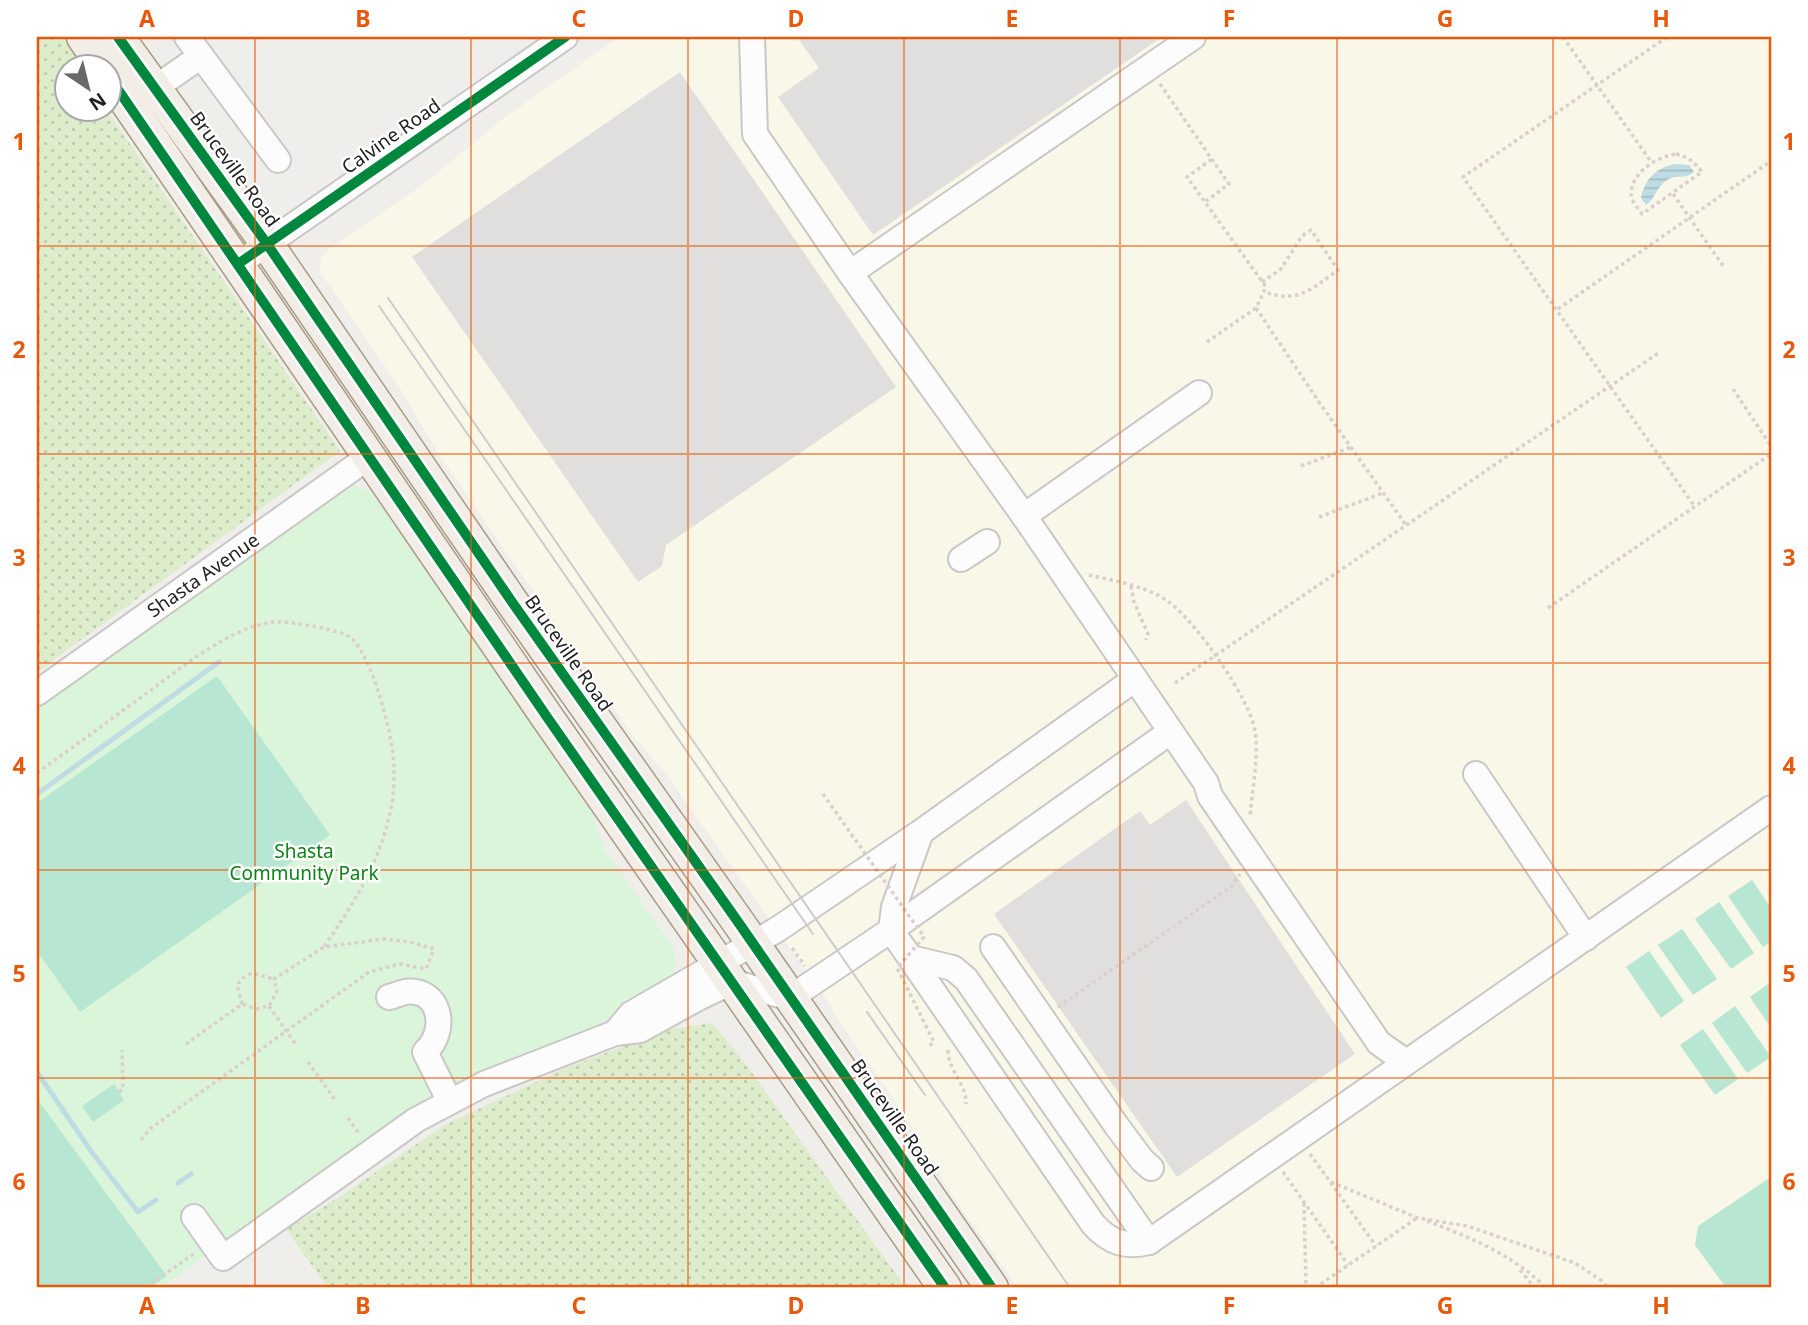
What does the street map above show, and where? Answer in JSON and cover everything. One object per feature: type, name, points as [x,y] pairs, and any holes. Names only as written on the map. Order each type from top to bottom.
[{"type":"main road","points":[[83,37],[93,52]]},
{"type":"main road","name":"Bruceville Road","points":[[118,37],[267,244],[512,603],[992,1288]]},
{"type":"main road","points":[[122,95],[540,705],[945,1288]]},
{"type":"main road","points":[[370,456],[376,452],[387,454],[475,577],[489,592],[512,603]]},
{"type":"street","name":"Calvine Road","points":[[238,264],[565,37]]},
{"type":"street","points":[[752,37],[755,134],[850,273],[1024,516],[1206,783],[1210,796],[1380,1043],[1406,1062]]},
{"type":"street","points":[[850,273],[1193,37]]},
{"type":"street","points":[[155,88],[194,46],[278,160]]},
{"type":"street","points":[[1024,516],[1199,393]]},
{"type":"street","name":"Shasta Avenue","points":[[37,693],[370,456]]},
{"type":"street","points":[[961,559],[986,542]]},
{"type":"street","points":[[194,1217],[223,1258],[416,1120],[449,1100],[615,1033],[631,1014],[725,972],[753,944],[921,832],[1135,679]]},
{"type":"street","points":[[725,972],[790,998],[891,930],[1170,732]]},
{"type":"street","points":[[1476,774],[1586,938]]},
{"type":"street","points":[[921,832],[894,907],[891,930],[1093,1224],[1111,1241],[1127,1245],[1149,1242],[1771,808]]},
{"type":"street","points":[[993,947],[1123,1134],[1151,1168]]},
{"type":"street","points":[[911,958],[953,968],[966,979],[1149,1242]]},
{"type":"street","points":[[389,998],[407,992],[416,993],[425,997],[437,1011],[440,1020],[437,1038],[425,1052],[449,1100]]},
{"type":"path","points":[[1563,37],[1652,163]]},
{"type":"path","points":[[1667,37],[1464,177],[1695,507]]},
{"type":"path","points":[[1162,87],[1229,184],[1205,202]]},
{"type":"path","points":[[1676,154],[1686,156],[1702,172],[1642,214],[1632,194],[1639,175],[1652,163],[1676,154]]},
{"type":"path","points":[[1206,342],[1256,308],[1266,287],[1187,177],[1212,159]]},
{"type":"path","points":[[1558,309],[1771,161]]},
{"type":"path","points":[[1673,194],[1724,267]]},
{"type":"path","points":[[1262,282],[1281,269],[1302,236],[1311,230],[1338,270],[1300,296],[1275,296],[1265,292]]},
{"type":"path","points":[[1256,308],[1406,525]]},
{"type":"path","points":[[1175,683],[1660,352]]},
{"type":"path","points":[[1733,389],[1771,446]]},
{"type":"path","points":[[1301,466],[1351,447]]},
{"type":"path","points":[[1548,608],[1771,454]]},
{"type":"path","points":[[1319,517],[1383,492]]},
{"type":"path","points":[[1078,572],[1148,591],[1169,601],[1187,617],[1215,657],[1242,696],[1255,731],[1250,819]]},
{"type":"path","points":[[1132,586],[1134,601],[1148,634],[1146,640]]},
{"type":"path","points":[[37,773],[192,661],[238,632],[274,622],[334,631],[350,637],[363,653],[374,681],[387,723],[394,765],[391,808],[379,852],[362,891],[324,947],[274,979],[252,973],[243,978],[236,985],[242,1004]]},
{"type":"path","points":[[823,794],[923,937],[897,968],[934,1042],[928,1047]]},
{"type":"path","points":[[1051,1013],[1232,886],[1242,872]]},
{"type":"path","points":[[141,1140],[151,1128],[378,968],[400,964],[426,969],[434,949],[410,942],[384,939],[324,947]]},
{"type":"path","points":[[792,948],[808,970]]},
{"type":"path","points":[[269,1006],[276,991],[274,979]]},
{"type":"path","points":[[242,1004],[256,1009],[269,1006]]},
{"type":"path","points":[[186,1044],[242,1004]]},
{"type":"path","points":[[269,1006],[296,1045]]},
{"type":"path","points":[[948,1048],[950,1067],[965,1092],[966,1104]]},
{"type":"path","points":[[119,1092],[123,1089],[122,1050]]},
{"type":"path","points":[[308,1062],[337,1101]]},
{"type":"path","points":[[348,1118],[360,1135]]},
{"type":"path","points":[[1299,1137],[1376,1246]]},
{"type":"path","points":[[1272,1156],[1348,1265]]},
{"type":"path","points":[[1331,1182],[1465,1235],[1514,1263],[1546,1288]]},
{"type":"path","points":[[1304,1201],[1306,1288]]},
{"type":"path","points":[[1315,1288],[1418,1217],[1467,1226],[1575,1263],[1608,1288]]},
{"type":"path","points":[[145,1288],[203,1248]]},
{"type":"path","points":[[1514,1263],[1535,1288]]},
{"type":"shaded area","points":[[619,37],[1771,37],[1771,1288],[1018,1288],[950,1192],[902,1111],[829,1003],[663,770],[633,736],[438,453],[396,382],[320,272],[321,257],[328,250],[428,181],[505,117]]},
{"type":"shaded area","points":[[797,37],[1162,37],[873,235],[778,97],[819,68]]},
{"type":"shaded area","points":[[680,72],[896,387],[666,545],[662,566],[638,582],[412,257]]},
{"type":"shaded area","points":[[1186,800],[1355,1054],[1177,1177],[994,914],[1140,811],[1150,825]]},
{"type":"green space","points":[[37,37],[117,37],[97,52],[52,52],[52,122],[115,122],[340,451],[37,672]]},
{"type":"green space","name":"Shasta Community Park","points":[[355,486],[369,491],[376,498],[592,813],[604,848],[674,949],[676,965],[672,974],[617,1014],[587,1031],[478,1072],[423,1100],[161,1288],[37,1288],[37,708],[343,490]]},
{"type":"green space","points":[[217,676],[330,835],[80,1012],[37,951],[37,803]]},
{"type":"green space","points":[[1752,880],[1771,908],[1771,942],[1763,947],[1728,896]]},
{"type":"green space","points":[[1719,902],[1754,953],[1731,969],[1695,919]]},
{"type":"green space","points":[[1682,929],[1717,979],[1693,995],[1658,945]]},
{"type":"green space","points":[[1649,951],[1684,1001],[1661,1018],[1626,967]]},
{"type":"green space","points":[[1771,982],[1771,1028],[1750,997]]},
{"type":"green space","points":[[1735,1006],[1771,1057],[1747,1073],[1712,1023]]},
{"type":"green space","points":[[712,1023],[742,1059],[906,1288],[328,1288],[286,1229],[338,1198],[446,1124],[566,1068],[670,1029]]},
{"type":"green space","points":[[1703,1029],[1738,1079],[1715,1095],[1680,1045]]},
{"type":"green space","points":[[114,1084],[124,1100],[93,1122],[82,1106]]},
{"type":"green space","points":[[37,1099],[167,1276],[149,1288],[37,1288]]},
{"type":"green space","points":[[1771,1177],[1771,1288],[1726,1288],[1695,1245],[1698,1226]]},
{"type":"water","points":[[1674,164],[1689,165],[1694,172],[1667,180],[1646,205],[1641,198],[1648,180],[1656,172]]},
{"type":"waterway","points":[[37,794],[219,662]]},
{"type":"waterway","points":[[37,1072],[91,1151],[138,1212],[156,1200]]},
{"type":"waterway","points":[[178,1183],[191,1174]]},
{"type":"tram line","points":[[388,298],[1070,1288]]},
{"type":"tram line","points":[[379,306],[813,934]]},
{"type":"tram line","points":[[867,1012],[925,1095]]},
{"type":"cycle path","points":[[118,37],[267,244],[512,602],[992,1288]]},
{"type":"cycle path","points":[[238,264],[565,37]]},
{"type":"cycle path","points":[[122,95],[547,717],[945,1288]]}]
